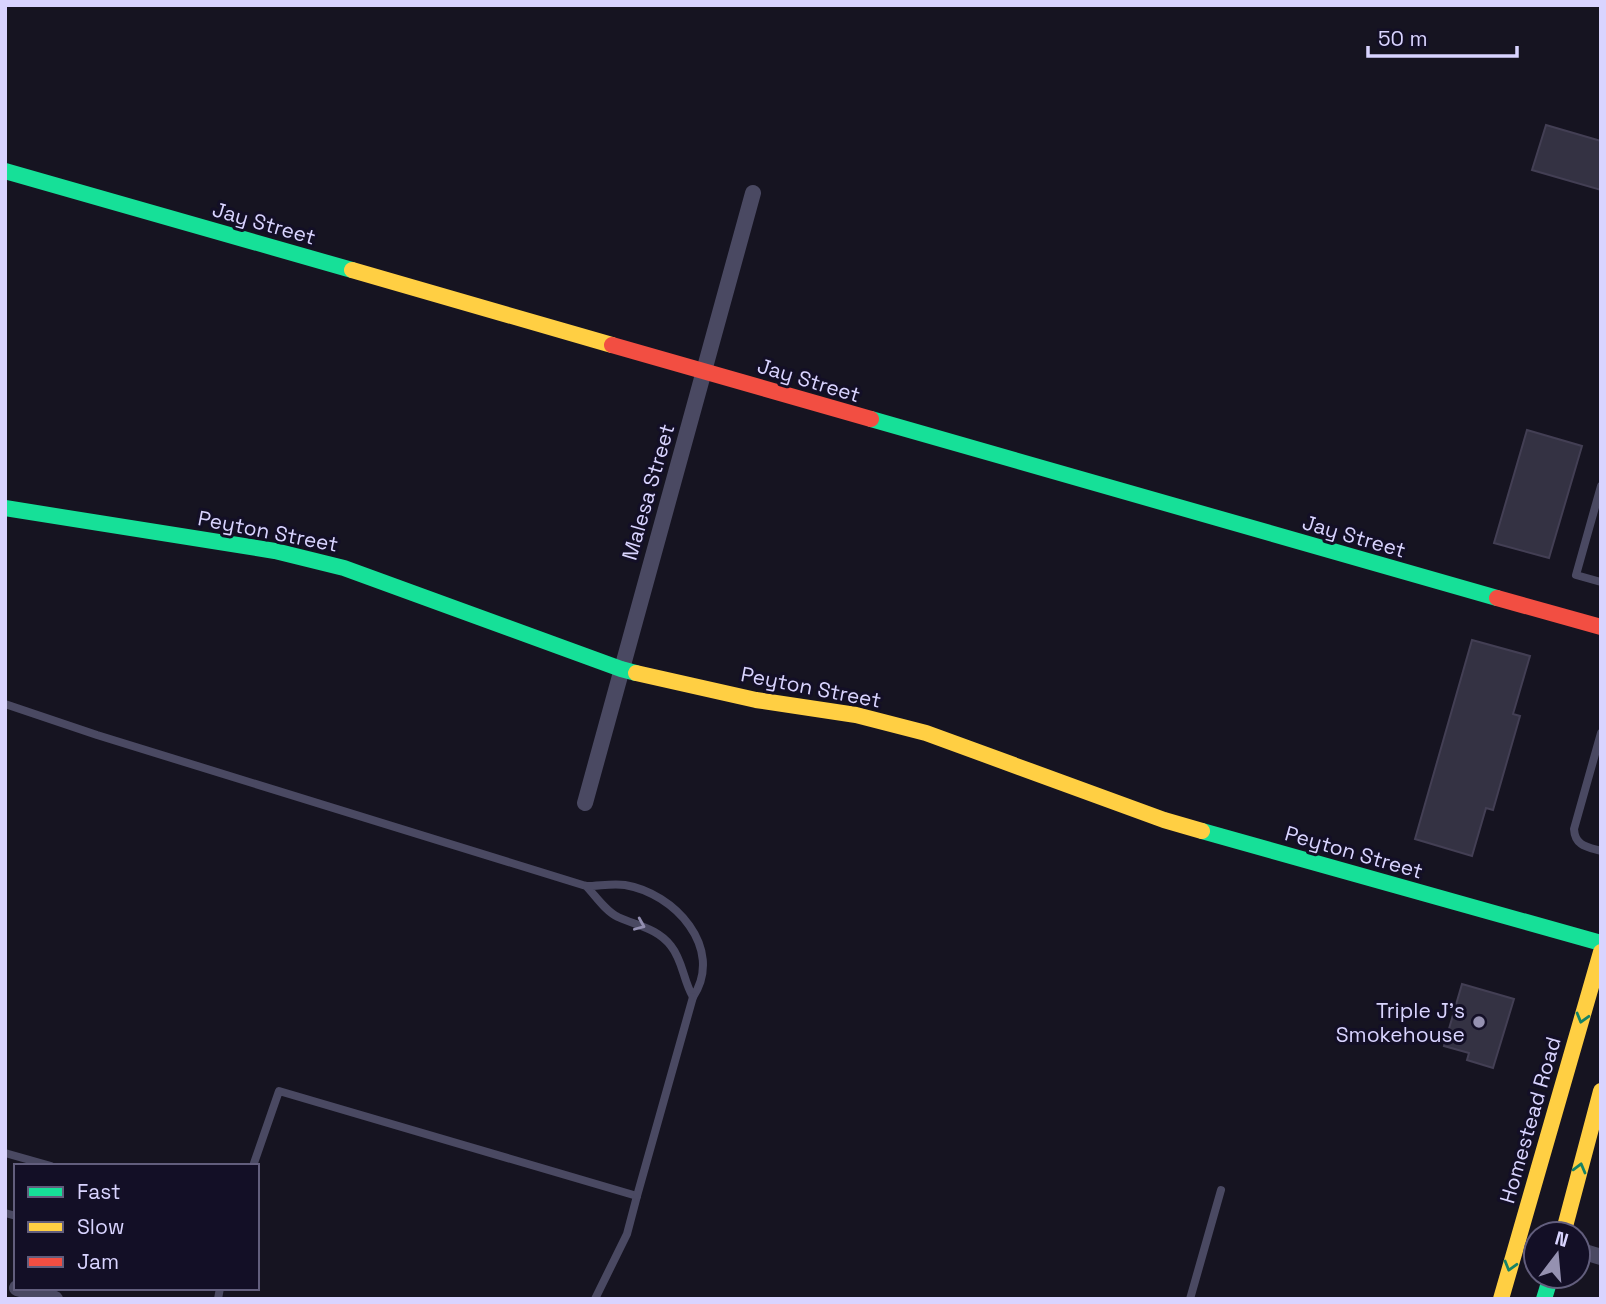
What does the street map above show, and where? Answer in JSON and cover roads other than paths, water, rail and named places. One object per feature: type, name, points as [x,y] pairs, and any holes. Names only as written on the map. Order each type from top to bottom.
[{"type":"street","name":"Jay Street","points":[[5,171],[944,442],[1601,627]]},
{"type":"street","name":"Malesa Street","points":[[585,803],[753,193]]},
{"type":"street","name":"Peyton Street","points":[[5,508],[275,551],[344,568],[621,669],[756,700],[856,715],[926,733],[1164,820],[1601,943]]},
{"type":"street","name":"Homestead Road","points":[[1501,1299],[1601,952]]},
{"type":"street","points":[[1567,1220],[1601,1091]]},
{"type":"street","points":[[24,1290],[55,1299]]},
{"type":"lane","points":[[1601,486],[1576,575],[1601,582]]},
{"type":"lane","points":[[5,704],[586,886],[625,885],[669,902],[692,926],[701,952],[699,987],[693,997],[627,1234],[595,1299]]},
{"type":"lane","points":[[1601,733],[1574,829],[1574,838],[1579,844],[1601,851]]},
{"type":"lane","points":[[586,886],[615,916],[659,934],[670,944],[680,959],[685,984],[693,997]]},
{"type":"lane","points":[[254,1164],[279,1091],[637,1196]]},
{"type":"lane","points":[[5,1153],[44,1164]]},
{"type":"lane","points":[[1190,1299],[1221,1190]]},
{"type":"place","name":"Triple J's Smokehouse","points":[[1479,1022]]}]
